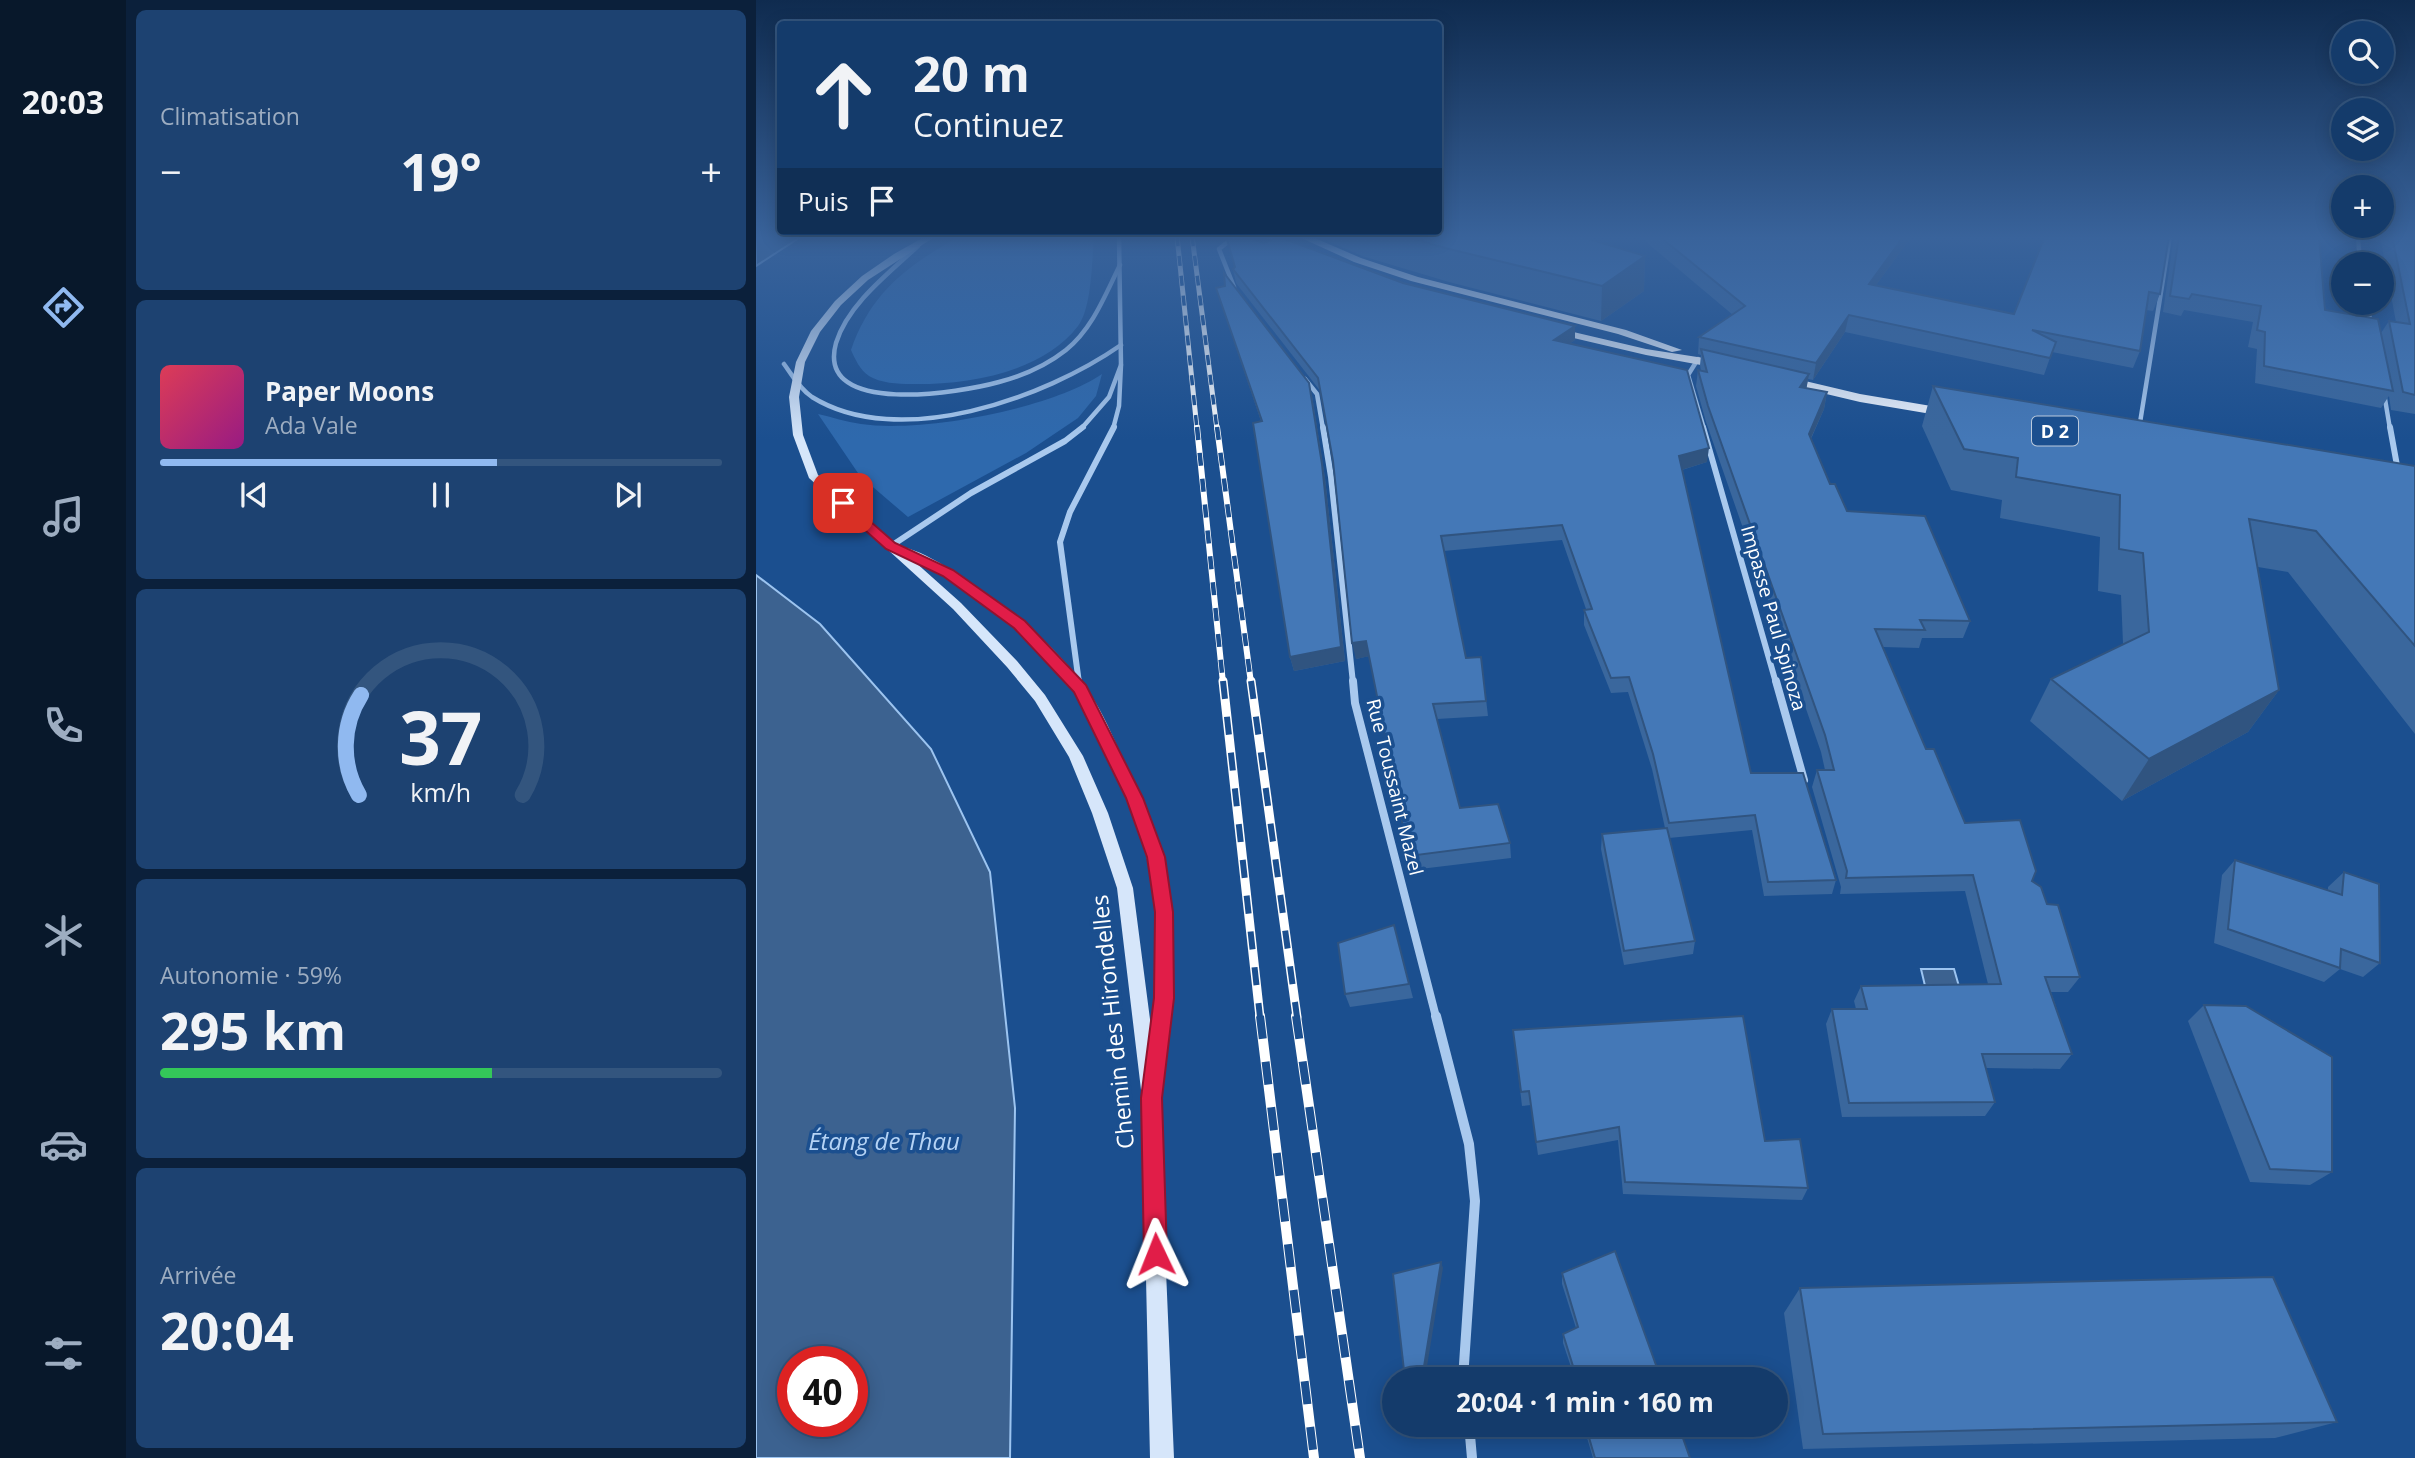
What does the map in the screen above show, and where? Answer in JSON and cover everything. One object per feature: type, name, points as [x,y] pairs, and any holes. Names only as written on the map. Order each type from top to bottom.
[{"type":"main road","points":[[1508,304],[1640,335],[1699,359]]},
{"type":"main road","points":[[1500,316],[1525,323]]},
{"type":"main road","points":[[1538,326],[1646,352],[1699,359],[1739,369]]},
{"type":"main road","points":[[1766,375],[1860,398],[1964,416]]},
{"type":"street","points":[[809,320],[826,304]]},
{"type":"street","points":[[860,304],[836,345],[834,361],[837,370],[852,386],[886,394],[945,393],[998,382],[1041,365],[1071,346],[1093,322],[1102,304]]},
{"type":"street","points":[[1080,689],[1060,542],[1065,521],[1114,428],[1121,400],[1120,304]]},
{"type":"street","points":[[2139,431],[2159,304]]},
{"type":"street","points":[[2369,315],[2372,329]]},
{"type":"street","points":[[786,360],[812,397],[835,408],[868,415],[906,418],[947,415],[1028,396],[1068,379],[1121,345]]},
{"type":"street","name":"Impasse Paul Spinoza","points":[[1699,359],[1688,375],[1805,783]]},
{"type":"street","points":[[779,385],[786,360]]},
{"type":"street","points":[[891,546],[971,493],[1065,441],[1090,422],[1109,397],[1122,365]]},
{"type":"street","name":"Rue Toussaint Mazel","points":[[1300,372],[1317,394],[1331,477],[1355,703],[1469,1144],[1475,1201],[1464,1367]]},
{"type":"street","points":[[2382,382],[2399,475]]},
{"type":"street","name":"Chemin des Hirondelles","points":[[785,433],[796,455],[813,476],[957,606],[1012,664],[1040,698],[1076,756],[1100,813],[1125,888],[1151,1098],[1161,1458]]},
{"type":"street","points":[[891,546],[948,573],[1020,625],[1080,689],[1135,798],[1156,857],[1164,912],[1164,998],[1151,1098]]},
{"type":"street","points":[[1470,1437],[1472,1458]]},
{"type":"shaded area","points":[[875,304],[1087,304],[1078,326],[1063,342],[1045,355],[1002,373],[933,384],[878,380],[860,368],[851,350]]},
{"type":"shaded area","points":[[1102,374],[1096,396],[1078,418],[1026,453],[908,517],[860,476],[818,414],[855,423],[887,426],[951,421],[1019,408],[1080,387]]},
{"type":"water","name":"Étang de Thau","points":[[756,575],[820,624],[931,749],[990,872],[1015,1108],[1010,1458],[756,1458]]},
{"type":"water","points":[[1921,969],[1954,969],[1973,1035],[1937,1036]]},
{"type":"building","points":[[1222,304],[1248,304],[1309,383],[1322,464],[1341,647],[1290,657],[1253,423],[1262,421]]},
{"type":"building","points":[[1260,304],[1487,304],[1575,326],[1554,340],[1687,370],[1709,448],[1679,456],[1751,773],[1803,773],[1836,880],[1768,882],[1755,815],[1669,823],[1653,754],[1629,677],[1611,678],[1584,610],[1592,609],[1562,525],[1441,536],[1466,658],[1481,657],[1486,701],[1433,704],[1460,808],[1498,804],[1510,843],[1409,856],[1366,641],[1352,643],[1333,461],[1318,378]]},
{"type":"building","points":[[1743,304],[1966,304],[2014,314],[2018,304],[2147,304],[2140,351],[2032,330],[2056,342],[2050,358],[1849,315],[1816,363],[1699,337],[1745,306]]},
{"type":"building","points":[[2250,304],[2325,304],[2325,310],[2331,311],[2331,315],[2378,319],[2393,391],[2264,366],[2265,332],[2257,330],[2261,306]]},
{"type":"building","points":[[2406,304],[2415,304],[2415,395],[2403,392],[2389,321],[2410,324]]},
{"type":"building","points":[[1701,349],[1809,374],[1800,387],[1827,392],[1809,434],[1830,484],[1835,484],[1847,511],[1925,516],[1970,621],[1920,620],[1925,630],[1875,629],[1926,749],[1934,749],[1965,823],[2020,820],[2036,871],[2032,881],[2041,887],[2047,904],[2058,905],[2080,977],[2045,977],[2072,1054],[1982,1054],[1995,1102],[1849,1103],[1832,1009],[1867,1009],[1861,986],[2001,984],[1973,875],[1846,878],[1847,871],[1817,770],[1834,770],[1825,735],[1708,406],[1698,370],[1707,372]]},
{"type":"building","points":[[1933,386],[2415,466],[2415,646],[2316,531],[2249,519],[2279,690],[2149,759],[2051,679],[2149,632],[2143,553],[2119,549],[2120,495],[2016,477],[2018,458],[1964,449]]},
{"type":"building","points":[[1667,828],[1695,941],[1624,951],[1602,834]]},
{"type":"building","points":[[2235,860],[2342,895],[2344,872],[2379,884],[2380,963],[2341,949],[2340,968],[2228,929]]},
{"type":"building","points":[[1394,925],[1409,984],[1345,994],[1338,943]]},
{"type":"building","points":[[2204,1005],[2246,1006],[2332,1057],[2332,1172],[2270,1169]]},
{"type":"building","points":[[1743,1016],[1765,1141],[1800,1139],[1808,1188],[1625,1182],[1619,1127],[1536,1142],[1529,1091],[1521,1092],[1513,1030]]},
{"type":"building","points":[[1615,1251],[1657,1367],[1573,1367],[1563,1334],[1578,1327],[1562,1273]]},
{"type":"building","points":[[1441,1262],[1424,1367],[1404,1367],[1393,1274]]},
{"type":"building","points":[[2273,1277],[2337,1422],[1823,1434],[1800,1288]]},
{"type":"building","points":[[1589,1437],[1683,1437],[1690,1458],[1595,1458]]},
{"type":"railway","points":[[1184,304],[1197,429]]},
{"type":"railway","points":[[1201,304],[1217,429]]},
{"type":"railway","points":[[1197,427],[1223,683]]},
{"type":"railway","points":[[1217,427],[1251,683]]},
{"type":"railway","points":[[1223,681],[1260,1017]]},
{"type":"railway","points":[[1251,681],[1297,1017]]},
{"type":"railway","points":[[1260,1016],[1314,1458]]},
{"type":"railway","points":[[1296,1016],[1360,1458]]},
{"type":"route","points":[[843,503],[891,546],[948,573],[1020,625],[1080,689],[1135,798],[1156,857],[1164,912],[1164,998],[1151,1098],[1156,1254]]}]
